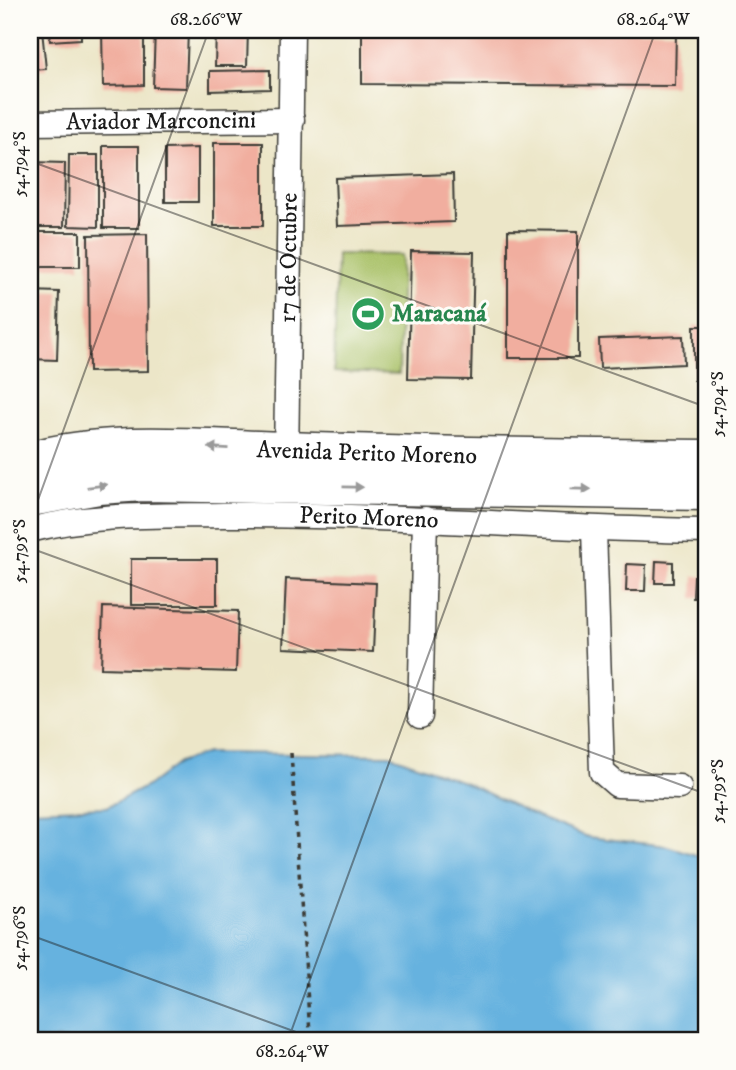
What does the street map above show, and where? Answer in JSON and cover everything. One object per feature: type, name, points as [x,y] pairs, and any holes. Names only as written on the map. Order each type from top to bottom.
[{"type":"main road","name":"Avenida Perito Moreno","points":[[30,461],[103,448],[174,445],[285,469],[706,491]]},
{"type":"main road","name":"Avenida Perito Moreno","points":[[30,498],[99,485],[285,469],[706,459]]},
{"type":"street","name":"17 de Octubre","points":[[285,469],[292,30]]},
{"type":"street","name":"Aviador Marconcini","points":[[30,123],[292,120]]},
{"type":"street","name":"Perito Moreno","points":[[30,530],[67,520],[254,515],[425,520],[594,530],[706,531]]},
{"type":"street","points":[[420,716],[425,520]]},
{"type":"street","points":[[594,530],[602,772],[617,785],[679,787]]},
{"type":"path","points":[[291,753],[310,1033]]},
{"type":"green space","name":"Maracaná","points":[[337,254],[402,255],[399,374],[334,372]]},
{"type":"water","points":[[207,753],[390,755],[466,783],[588,837],[667,846],[706,858],[706,1040],[30,1040],[30,810],[107,807],[149,785],[178,763]]},
{"type":"building","points":[[30,30],[42,30],[46,69],[30,70]]},
{"type":"building","points":[[49,30],[81,30],[81,39],[50,41]]},
{"type":"building","points":[[102,30],[144,30],[144,85],[103,86]]},
{"type":"building","points":[[155,30],[188,30],[186,88],[153,87]]},
{"type":"building","points":[[216,30],[248,30],[247,66],[215,66]]},
{"type":"building","points":[[362,30],[676,31],[675,86],[362,84]]},
{"type":"building","points":[[270,70],[270,89],[210,91],[210,71]]},
{"type":"building","points":[[214,143],[263,143],[263,226],[214,226]]},
{"type":"building","points":[[103,146],[139,146],[139,228],[103,228]]},
{"type":"building","points":[[198,148],[198,202],[165,202],[165,149]]},
{"type":"building","points":[[69,155],[98,155],[98,227],[68,226]]},
{"type":"building","points":[[30,162],[65,163],[64,227],[30,227]]},
{"type":"building","points":[[453,174],[454,222],[337,226],[335,178]]},
{"type":"building","points":[[508,230],[578,231],[578,358],[508,358]]},
{"type":"building","points":[[30,232],[80,232],[80,267],[30,267]]},
{"type":"building","points":[[147,234],[148,371],[89,372],[88,235]]},
{"type":"building","points":[[411,251],[474,252],[471,380],[408,379]]},
{"type":"building","points":[[30,291],[59,292],[57,360],[30,359]]},
{"type":"building","points":[[694,326],[706,326],[706,380],[694,380]]},
{"type":"building","points":[[683,336],[684,364],[600,368],[599,339]]},
{"type":"building","points":[[131,559],[217,559],[217,605],[131,605]]},
{"type":"building","points":[[656,561],[673,562],[673,583],[655,583]]},
{"type":"building","points":[[627,564],[646,565],[645,591],[626,591]]},
{"type":"building","points":[[694,576],[706,577],[706,598],[693,598]]},
{"type":"building","points":[[286,579],[376,583],[373,652],[283,648]]},
{"type":"building","points":[[103,607],[238,611],[236,672],[101,668]]},
{"type":"place","name":"Maracaná","points":[[368,314]]}]
